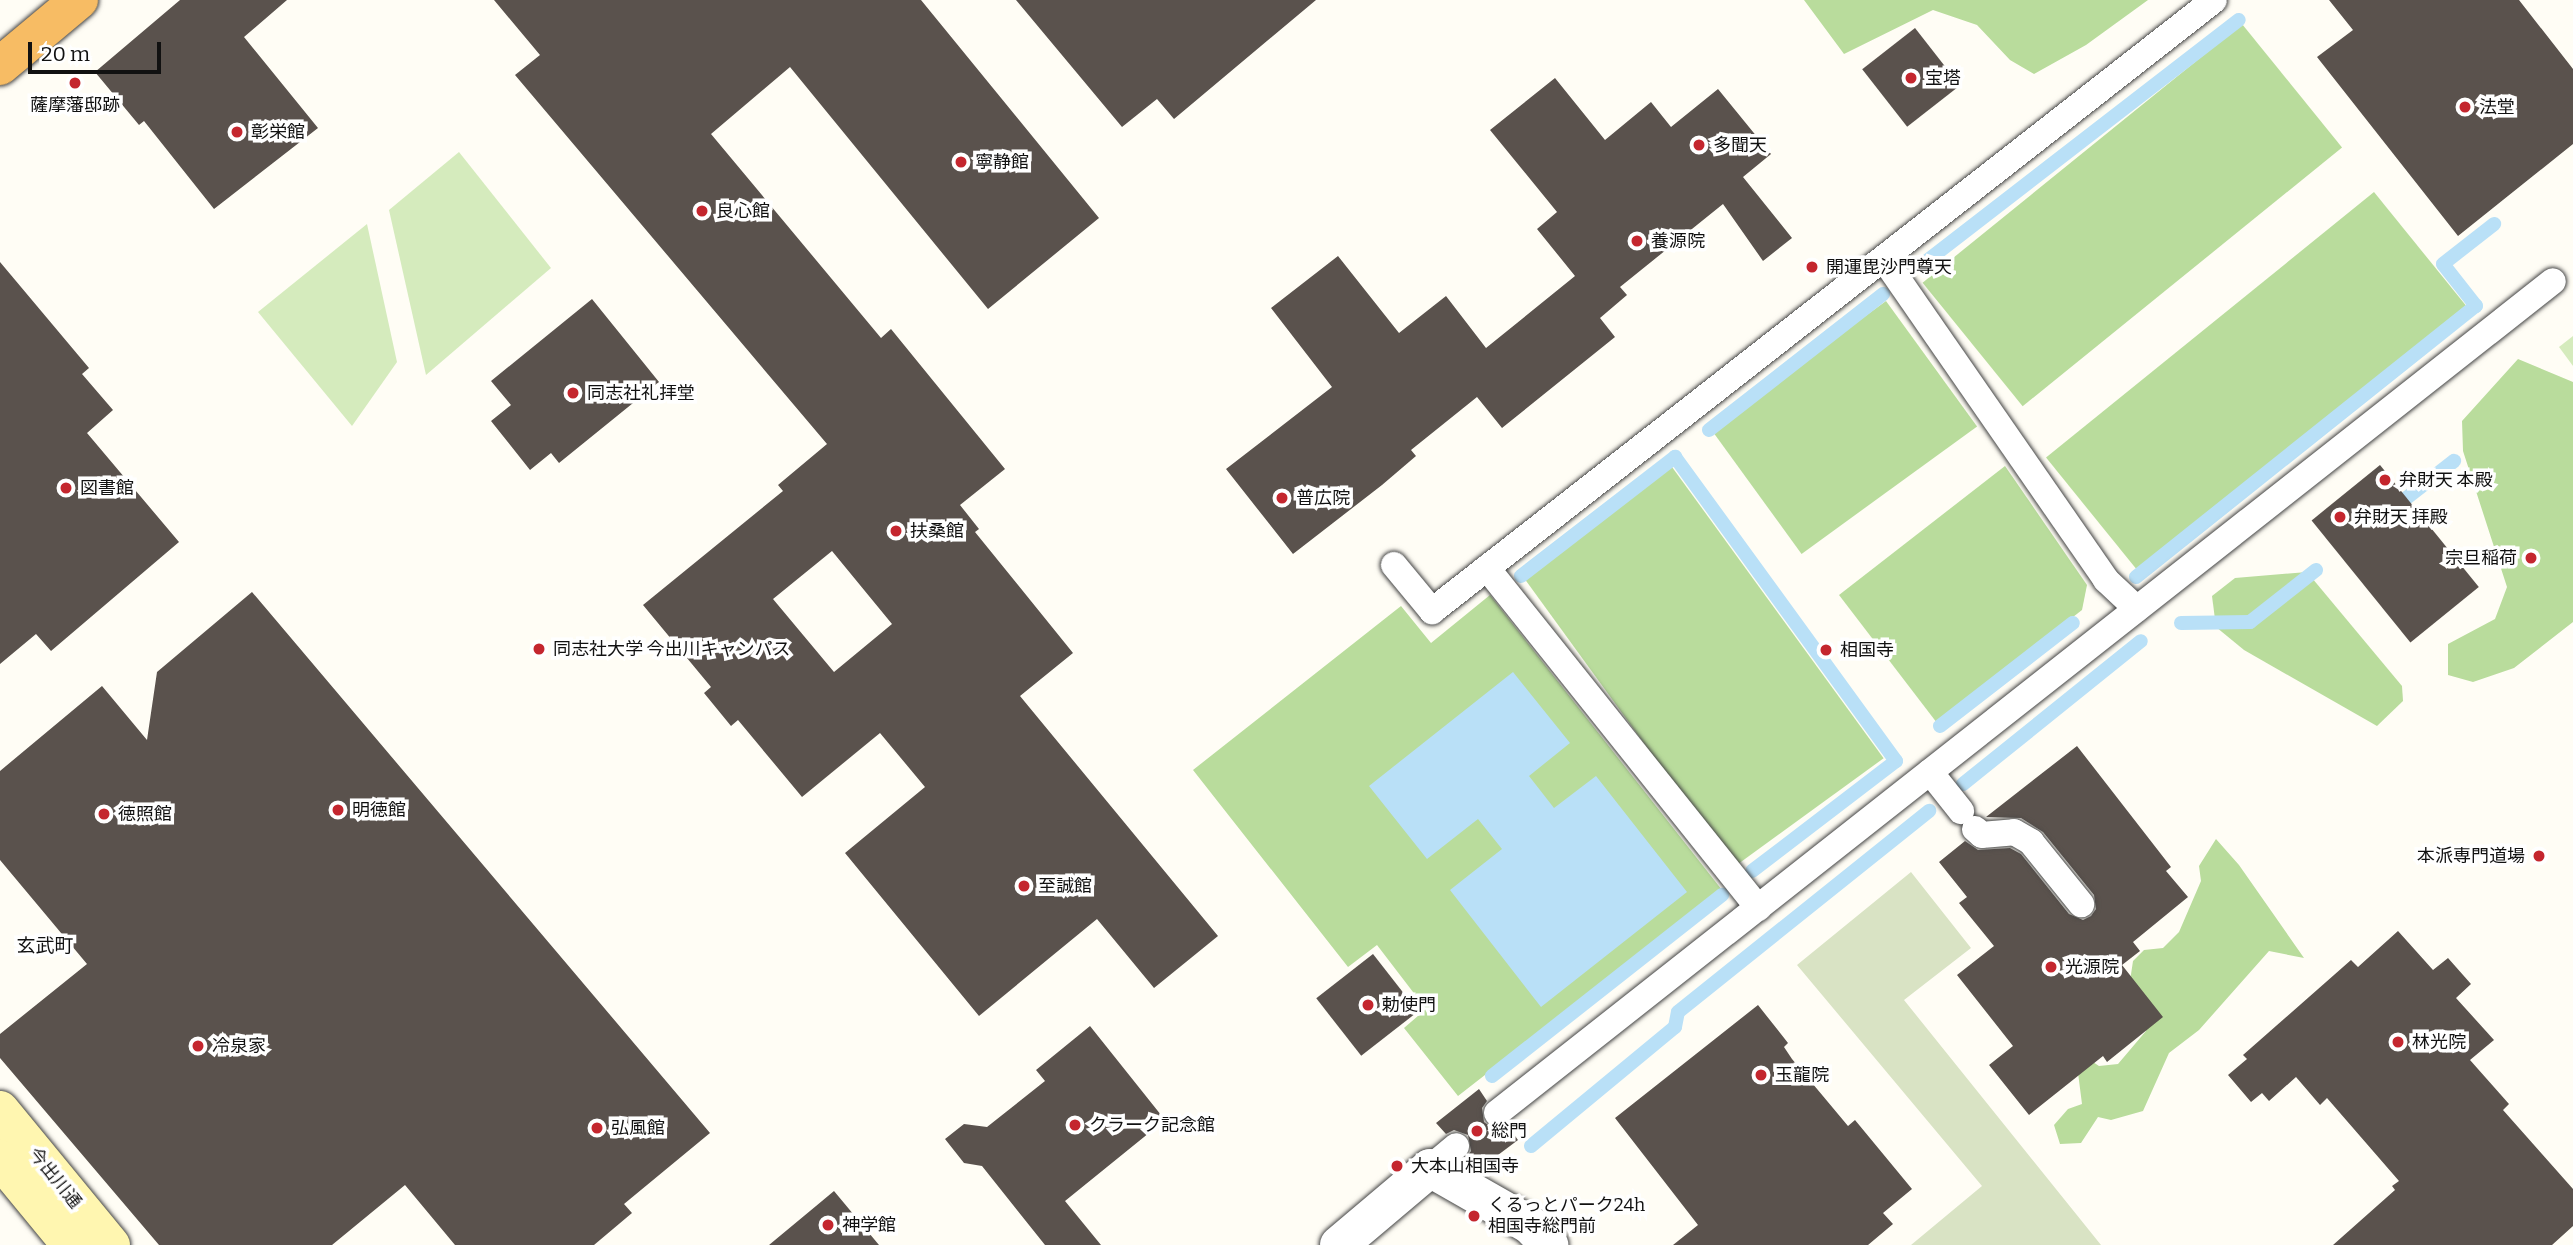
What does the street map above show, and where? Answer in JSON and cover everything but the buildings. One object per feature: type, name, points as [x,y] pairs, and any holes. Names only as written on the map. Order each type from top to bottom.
[{"type":"highway","points":[[0,66],[79,0]]},
{"type":"main road","name":"今出川通","points":[[0,1110],[111,1245]]},
{"type":"main road","name":"今出川通","points":[[0,1159],[71,1245]]},
{"type":"street","points":[[1339,1245],[1443,1157],[1530,1224],[1549,1245]]},
{"type":"lane","points":[[1394,565],[1432,611],[2214,0]]},
{"type":"lane","points":[[1894,272],[2106,580],[2137,609]]},
{"type":"lane","points":[[1497,1113],[2553,281]]},
{"type":"lane","points":[[1487,568],[1758,908]]},
{"type":"lane","points":[[1930,772],[1982,835],[2014,832],[2031,842],[2081,904]]},
{"type":"green space","points":[[1804,0],[2148,0],[2086,45],[2034,74],[2010,60],[1977,25],[1933,10],[1844,54]]},
{"type":"green space","points":[[2242,24],[2342,148],[2023,406],[1923,283]]},
{"type":"green space","points":[[459,152],[551,268],[426,375],[389,210]]},
{"type":"green space","points":[[2374,192],[2466,305],[2138,571],[2046,458]]},
{"type":"green space","points":[[367,224],[397,362],[352,426],[258,312]]},
{"type":"green space","points":[[1886,301],[1977,426],[1802,554],[1710,429]]},
{"type":"green space","points":[[2573,336],[2573,366],[2559,347]]},
{"type":"green space","points":[[2518,359],[2573,382],[2573,622],[2514,668],[2473,682],[2448,675],[2448,644],[2495,619],[2507,587],[2463,451],[2462,421]]},
{"type":"green space","points":[[2005,466],[2087,585],[2082,610],[1937,723],[1839,595]]},
{"type":"green space","points":[[1672,467],[1884,758],[1734,867],[1522,576]]},
{"type":"green space","points":[[2307,572],[2402,686],[2403,701],[2377,726],[2244,650],[2216,627],[2212,596],[2235,578]]},
{"type":"green space","points":[[1490,595],[1722,890],[1458,1096],[1404,1028],[1426,1009],[1377,945],[1348,967],[1193,770],[1401,606],[1431,643]]},
{"type":"green space","points":[[2216,839],[2239,865],[2304,958],[2269,951],[2199,1030],[2169,1053],[2143,1111],[2111,1120],[2098,1117],[2081,1143],[2060,1144],[2054,1125],[2068,1109],[2082,1104],[2077,1065],[2084,1056],[2099,1066],[2118,1064],[2146,1031],[2148,1008],[2130,981],[2133,961],[2144,950],[2163,948],[2179,932],[2201,881],[2199,866]]},
{"type":"green space","points":[[1911,872],[1971,948],[1904,1000],[2101,1245],[1911,1245],[1982,1186],[1797,965]]},
{"type":"water","points":[[1513,672],[1570,743],[1529,776],[1554,808],[1596,776],[1687,892],[1541,1007],[1450,890],[1502,849],[1478,819],[1427,859],[1369,786]]},
{"type":"waterway","points":[[1919,267],[2239,20]]},
{"type":"waterway","points":[[2136,577],[2476,306],[2443,264],[2494,224]]},
{"type":"waterway","points":[[1709,430],[1883,294]]},
{"type":"waterway","points":[[1521,576],[1675,457],[1896,761],[1752,871]]},
{"type":"waterway","points":[[2391,510],[2454,461]]},
{"type":"waterway","points":[[2181,623],[2250,622],[2316,570]]},
{"type":"waterway","points":[[1940,726],[2073,623]]},
{"type":"waterway","points":[[1963,784],[2141,641]]},
{"type":"waterway","points":[[1531,1146],[1675,1027],[1678,1012],[1929,811]]},
{"type":"waterway","points":[[1492,1076],[1722,895]]},
{"type":"place","name":"宝塔","points":[[1911,78]]},
{"type":"place","name":"薩摩藩邸跡","points":[[75,83]]},
{"type":"place","name":"法堂","points":[[2465,107]]},
{"type":"place","name":"彰栄館","points":[[237,132]]},
{"type":"place","name":"多聞天","points":[[1699,145]]},
{"type":"place","name":"寧静館","points":[[961,162]]},
{"type":"place","name":"良心館","points":[[702,211]]},
{"type":"place","name":"養源院","points":[[1637,241]]},
{"type":"place","name":"開運毘沙門尊天","points":[[1812,267]]},
{"type":"place","name":"同志社礼拝堂","points":[[573,393]]},
{"type":"place","name":"弁財天 本殿","points":[[2385,480]]},
{"type":"place","name":"図書館","points":[[66,488]]},
{"type":"place","name":"普広院","points":[[1282,498]]},
{"type":"place","name":"弁財天 拝殿","points":[[2340,517]]},
{"type":"place","name":"扶桑館","points":[[896,531]]},
{"type":"place","name":"宗旦稲荷","points":[[2531,558]]},
{"type":"place","name":"同志社大学 今出川キャンパス","points":[[539,649]]},
{"type":"place","name":"相国寺","points":[[1826,650]]},
{"type":"place","name":"明徳館","points":[[338,810]]},
{"type":"place","name":"徳照館","points":[[104,814]]},
{"type":"place","name":"本派専門道場","points":[[2539,856]]},
{"type":"place","name":"至誠館","points":[[1024,886]]},
{"type":"place","name":"光源院","points":[[2051,967]]},
{"type":"place","name":"勅使門","points":[[1368,1005]]},
{"type":"place","name":"林光院","points":[[2398,1042]]},
{"type":"place","name":"冷泉家","points":[[198,1046]]},
{"type":"place","name":"玉龍院","points":[[1761,1075]]},
{"type":"place","name":"クラーク記念館","points":[[1075,1125]]},
{"type":"place","name":"弘風館","points":[[597,1128]]},
{"type":"place","name":"総門","points":[[1477,1131]]},
{"type":"place","name":"大本山相国寺","points":[[1397,1166]]},
{"type":"place","name":"くるっとパーク24h 相国寺総門前","points":[[1474,1216]]},
{"type":"place","name":"神学館","points":[[828,1225]]},
{"type":"district","name":"玄武町","points":[[45,946]]}]
